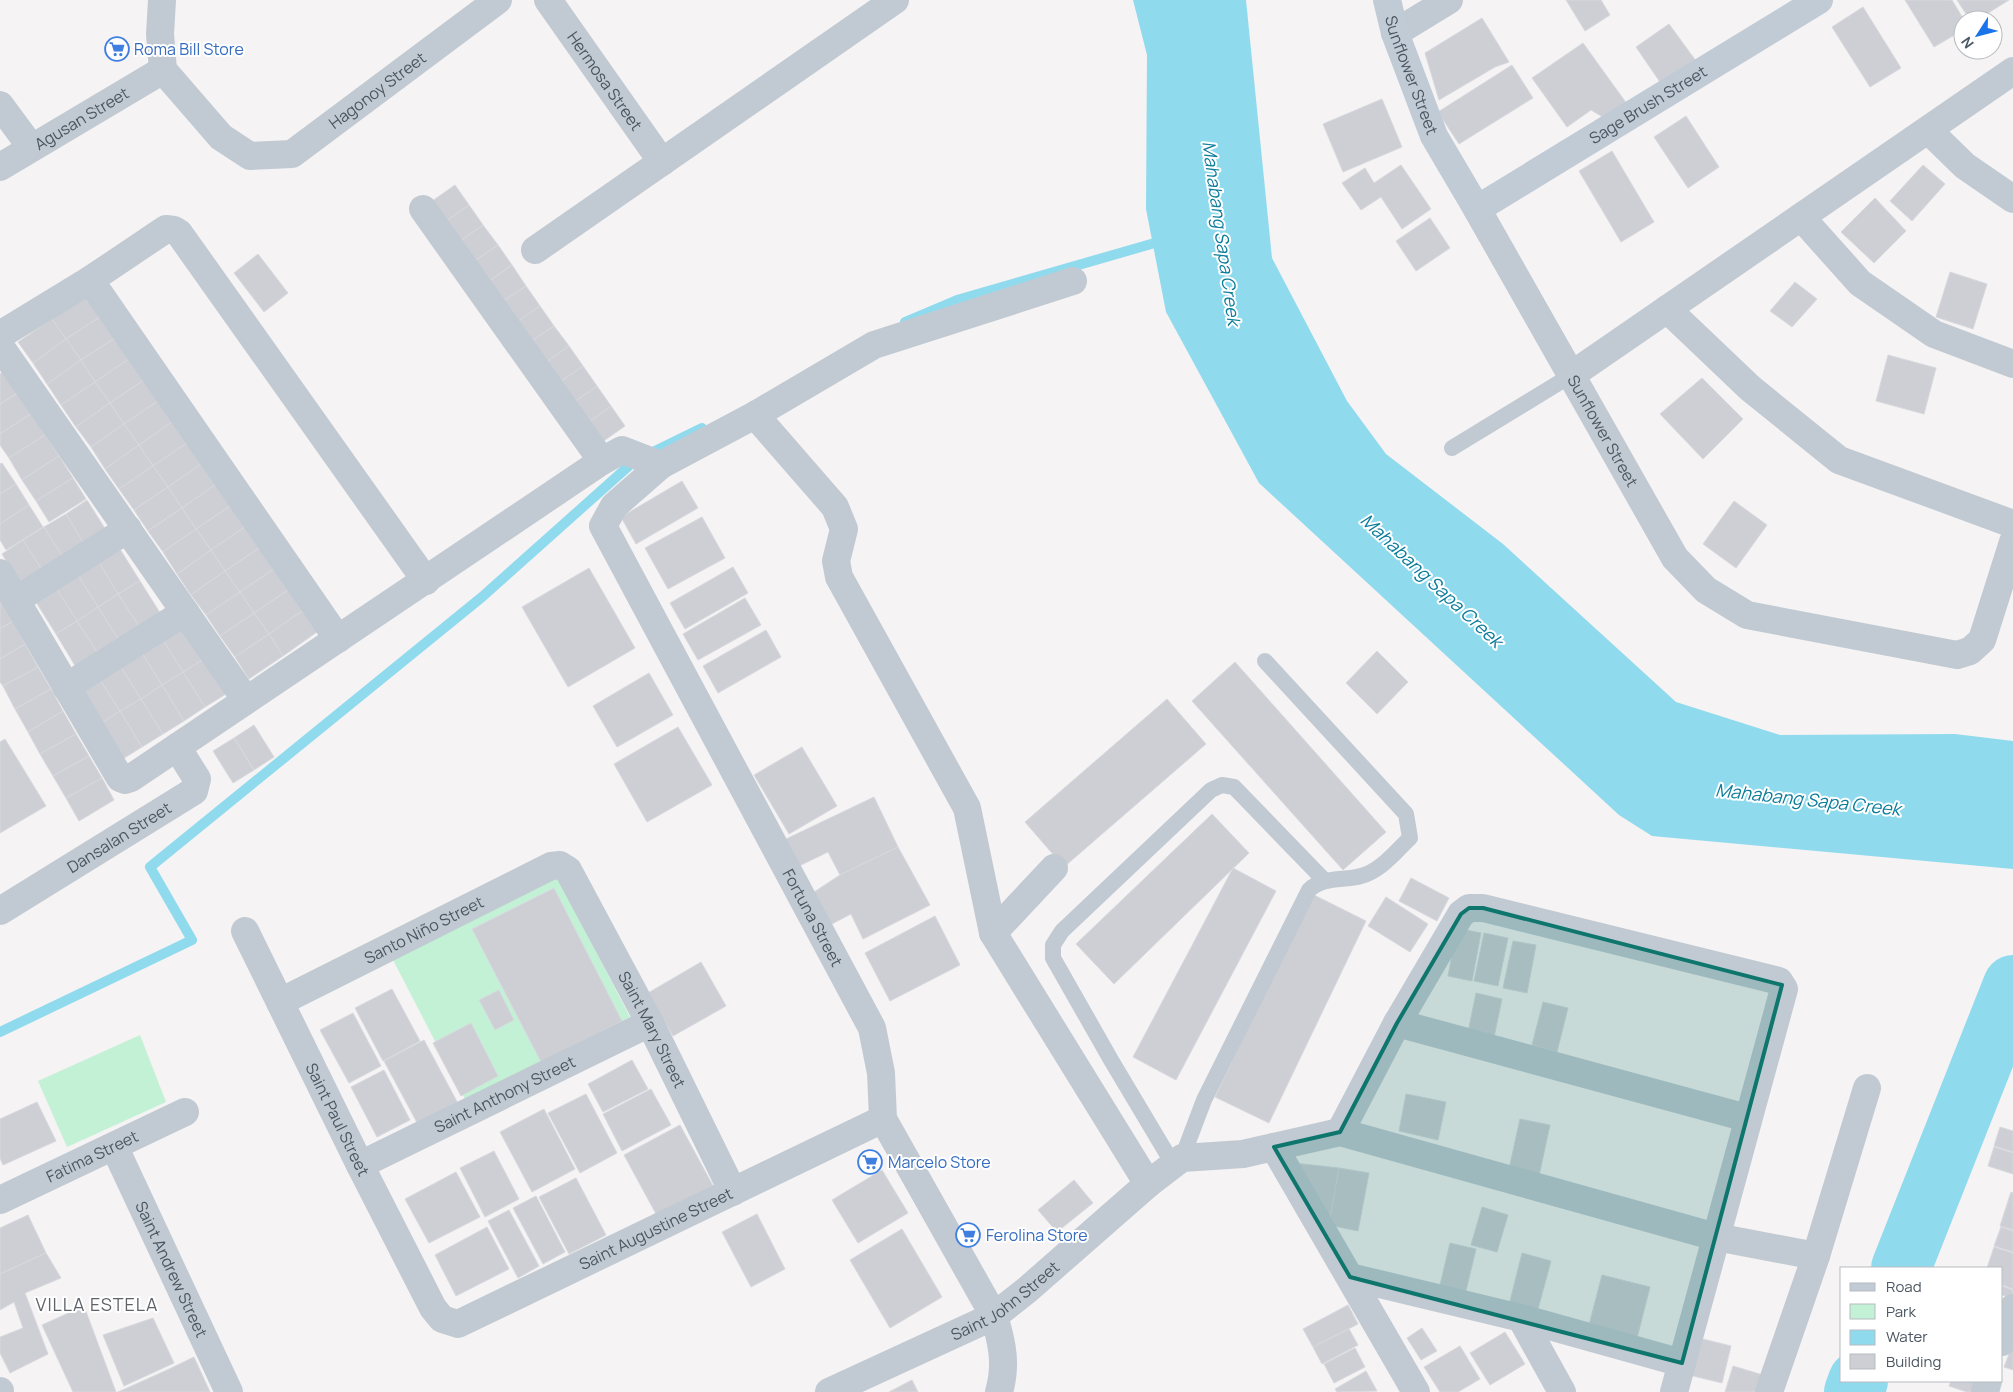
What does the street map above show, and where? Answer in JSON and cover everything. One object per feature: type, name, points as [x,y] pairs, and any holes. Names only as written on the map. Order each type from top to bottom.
[{"type":"street","points":[[162,0],[160,34],[163,70]]},
{"type":"street","name":"Hagonoy Street","points":[[163,70],[222,137],[250,156],[292,154],[498,0]]},
{"type":"street","name":"Hermosa Street","points":[[548,0],[662,162]]},
{"type":"street","points":[[535,250],[895,0]]},
{"type":"street","name":"Sunflower Street","points":[[1387,0],[1395,33],[1434,136],[1674,558],[1706,590],[1747,616],[1957,655],[1970,651],[1982,640],[2013,542]]},
{"type":"street","points":[[1395,33],[1449,0]]},
{"type":"street","name":"Sage Brush Street","points":[[1477,209],[1819,0]]},
{"type":"street","name":"Agusan Street","points":[[0,167],[163,70]]},
{"type":"street","points":[[1570,376],[2013,72]]},
{"type":"street","points":[[0,105],[31,147]]},
{"type":"street","points":[[1928,130],[1965,166],[2013,199]]},
{"type":"street","points":[[423,209],[602,461]]},
{"type":"street","points":[[1801,217],[1860,284],[1934,334],[2013,364]]},
{"type":"street","points":[[0,335],[90,280],[166,229],[180,233],[426,581]]},
{"type":"street","points":[[90,280],[338,639]]},
{"type":"street","points":[[0,573],[120,778],[125,780],[131,778],[426,581],[602,461],[622,450],[661,465],[755,415],[874,345],[1073,281]]},
{"type":"street","points":[[1667,309],[1750,388],[1839,460],[2013,524]]},
{"type":"street","points":[[0,346],[246,700]]},
{"type":"street","points":[[755,415],[835,507],[844,529],[836,561],[839,577],[967,808],[993,933],[1148,1184]]},
{"type":"street","name":"Fortuna Street","points":[[661,465],[614,506],[602,526],[872,1028],[882,1073],[883,1119],[994,1316],[1002,1340],[1004,1374],[999,1392]]},
{"type":"street","points":[[16,600],[128,529]]},
{"type":"street","points":[[66,687],[185,612]]},
{"type":"street","name":"Dansalan Street","points":[[0,911],[194,791],[197,779],[177,746]]},
{"type":"street","name":"Santo Niño Street","points":[[280,1002],[551,866],[560,864],[568,870]]},
{"type":"street","points":[[993,933],[1054,868]]},
{"type":"street","name":"Saint Mary Street","points":[[568,870],[650,1023],[733,1192]]},
{"type":"street","points":[[1340,1132],[1397,1023],[1461,914],[1469,908],[1483,908],[1779,981],[1784,989],[1674,1392]]},
{"type":"street","name":"Saint Paul Street","points":[[245,931],[360,1165],[433,1308]]},
{"type":"street","name":"Saint Anthony Street","points":[[360,1165],[650,1023]]},
{"type":"street","points":[[1397,1023],[1748,1118]]},
{"type":"street","points":[[1769,1392],[1816,1256],[1867,1088]]},
{"type":"street","name":"Fatima Street","points":[[0,1200],[185,1112]]},
{"type":"street","name":"Saint Augustine Street","points":[[433,1308],[442,1319],[458,1324],[883,1119]]},
{"type":"street","points":[[1178,1161],[1243,1154],[1340,1132],[1716,1236],[1816,1256]]},
{"type":"street","name":"Saint Andrew Street","points":[[114,1146],[229,1392]]},
{"type":"street","points":[[1274,1148],[1416,1392]]},
{"type":"street","name":"Saint John Street","points":[[829,1392],[994,1316],[1027,1290],[1148,1184],[1178,1161]]},
{"type":"street","points":[[1350,1277],[1521,1318],[1682,1363]]},
{"type":"street","points":[[1521,1318],[1562,1392]]},
{"type":"lane","points":[[1452,448],[1570,376]]},
{"type":"lane","points":[[1178,1161],[1204,1100],[1309,890],[1315,884],[1325,881],[1362,876],[1386,862],[1410,838],[1406,814],[1265,660]]},
{"type":"lane","points":[[1178,1161],[1111,1060],[1053,958],[1053,945],[1062,931],[1211,790],[1222,785],[1234,787],[1325,881]]},
{"type":"highlighted area","points":[[1469,908],[1483,908],[1782,985],[1682,1363],[1350,1277],[1274,1147],[1340,1132],[1397,1023],[1461,914]]},
{"type":"green space","points":[[557,877],[630,1017],[466,1101],[392,958]]},
{"type":"green space","points":[[140,1035],[166,1102],[67,1147],[38,1081]]},
{"type":"water","name":"Mahabang Sapa Creek","points":[[1133,0],[1246,0],[1272,258],[1347,401],[1386,454],[1503,544],[1676,702],[1780,735],[1955,734],[2013,741],[2013,869],[1652,836],[1619,815],[1259,483],[1166,312],[1146,209],[1147,55]]},
{"type":"building","points":[[1566,0],[1601,0],[1610,15],[1585,31]]},
{"type":"building","points":[[1905,0],[1952,0],[1958,10],[1953,10],[1953,36],[1934,47]]},
{"type":"building","points":[[1957,0],[2009,0],[1993,10],[1964,10]]},
{"type":"building","points":[[1863,7],[1901,68],[1870,87],[1832,27]]},
{"type":"building","points":[[1482,18],[1509,62],[1495,67],[1439,100],[1425,53]]},
{"type":"building","points":[[1669,24],[1696,61],[1662,85],[1636,47]]},
{"type":"building","points":[[1583,43],[1627,104],[1606,119],[1591,110],[1567,127],[1532,78]]},
{"type":"building","points":[[1512,65],[1533,98],[1459,144],[1438,112]]},
{"type":"building","points":[[1382,99],[1402,147],[1343,172],[1323,124]]},
{"type":"building","points":[[1686,116],[1719,167],[1688,188],[1654,137]]},
{"type":"building","points":[[1612,151],[1654,222],[1621,242],[1579,171]]},
{"type":"building","points":[[1401,165],[1431,209],[1402,229],[1381,197],[1361,210],[1342,183],[1365,168],[1374,183]]},
{"type":"building","points":[[1923,165],[1945,184],[1912,221],[1890,201]]},
{"type":"building","points":[[455,185],[469,205],[442,224],[428,204]]},
{"type":"building","points":[[1875,198],[1906,231],[1874,263],[1841,232]]},
{"type":"building","points":[[469,205],[483,225],[456,244],[442,224]]},
{"type":"building","points":[[1430,218],[1450,248],[1416,271],[1396,241]]},
{"type":"building","points":[[483,225],[498,245],[470,264],[456,244]]},
{"type":"building","points":[[498,245],[512,265],[485,284],[470,264]]},
{"type":"building","points":[[258,254],[288,293],[264,312],[234,273]]},
{"type":"building","points":[[512,265],[526,286],[499,304],[485,284]]},
{"type":"building","points":[[1950,272],[1987,284],[1973,329],[1936,317]]},
{"type":"building","points":[[1795,282],[1817,299],[1792,327],[1770,311]]},
{"type":"building","points":[[526,286],[540,306],[513,325],[499,304]]},
{"type":"building","points":[[86,295],[100,317],[66,339],[52,319]]},
{"type":"building","points":[[540,306],[554,326],[527,344],[513,325]]},
{"type":"building","points":[[100,317],[115,338],[81,360],[66,339]]},
{"type":"building","points":[[52,319],[66,339],[33,363],[18,342]]},
{"type":"building","points":[[554,326],[569,346],[542,365],[527,344]]},
{"type":"building","points":[[115,338],[129,359],[95,382],[81,360]]},
{"type":"building","points":[[66,339],[81,360],[47,384],[33,363]]},
{"type":"building","points":[[569,346],[583,366],[556,385],[542,365]]},
{"type":"building","points":[[1888,355],[1936,368],[1924,414],[1876,401]]},
{"type":"building","points":[[129,359],[144,380],[110,403],[95,382]]},
{"type":"building","points":[[81,360],[95,382],[61,405],[47,384]]},
{"type":"building","points":[[583,366],[597,386],[570,405],[556,385]]},
{"type":"building","points":[[4,371],[18,393],[0,404],[0,374]]},
{"type":"building","points":[[1702,378],[1743,419],[1703,459],[1660,414]]},
{"type":"building","points":[[144,380],[158,401],[124,424],[110,403]]},
{"type":"building","points":[[95,382],[110,403],[76,427],[61,405]]},
{"type":"building","points":[[597,386],[611,406],[585,425],[570,405]]},
{"type":"building","points":[[18,393],[32,413],[0,434],[0,404]]},
{"type":"building","points":[[158,401],[172,422],[139,445],[124,424]]},
{"type":"building","points":[[110,403],[124,424],[91,447],[76,427]]},
{"type":"building","points":[[611,406],[625,426],[598,445],[585,425]]},
{"type":"building","points":[[32,413],[45,435],[9,458],[0,445],[0,434]]},
{"type":"building","points":[[172,422],[187,443],[153,466],[139,445]]},
{"type":"building","points":[[124,424],[139,445],[105,469],[91,447]]},
{"type":"building","points":[[45,435],[59,456],[22,480],[9,458]]},
{"type":"building","points":[[187,443],[201,464],[168,487],[153,466]]},
{"type":"building","points":[[139,445],[153,466],[119,489],[105,469]]},
{"type":"building","points":[[59,456],[73,478],[36,501],[22,480]]},
{"type":"building","points":[[2,463],[16,484],[0,494],[0,464]]},
{"type":"building","points":[[201,464],[215,485],[182,508],[168,487]]},
{"type":"building","points":[[153,466],[168,487],[134,510],[119,489]]},
{"type":"building","points":[[73,478],[86,499],[49,522],[36,501]]},
{"type":"building","points":[[682,481],[698,508],[636,544],[621,517]]},
{"type":"building","points":[[16,484],[29,505],[0,524],[0,494]]},
{"type":"building","points":[[215,485],[230,506],[196,529],[182,508]]},
{"type":"building","points":[[168,487],[182,508],[148,531],[134,510]]},
{"type":"building","points":[[87,500],[109,535],[87,549],[66,514]]},
{"type":"building","points":[[1734,501],[1767,525],[1736,568],[1703,544]]},
{"type":"building","points":[[29,505],[43,527],[6,550],[0,540],[0,524]]},
{"type":"building","points":[[230,506],[245,527],[211,550],[196,529]]},
{"type":"building","points":[[182,508],[196,529],[163,552],[148,531]]},
{"type":"building","points":[[66,514],[87,549],[66,562],[44,527]]},
{"type":"building","points":[[702,517],[725,558],[668,589],[645,548]]},
{"type":"building","points":[[44,527],[66,562],[45,575],[23,540]]},
{"type":"building","points":[[245,527],[259,548],[225,571],[211,550]]},
{"type":"building","points":[[196,529],[211,550],[177,574],[163,552]]},
{"type":"building","points":[[23,540],[45,575],[24,589],[2,554]]},
{"type":"building","points":[[118,546],[140,581],[118,594],[97,559]]},
{"type":"building","points":[[259,548],[274,569],[240,592],[225,571]]},
{"type":"building","points":[[211,550],[225,571],[191,595],[177,574]]},
{"type":"building","points":[[97,559],[118,594],[98,607],[76,572]]},
{"type":"building","points":[[733,567],[748,593],[685,629],[670,603]]},
{"type":"building","points":[[589,568],[635,648],[568,687],[522,607]]},
{"type":"building","points":[[274,569],[288,590],[254,613],[240,592]]},
{"type":"building","points":[[225,571],[240,592],[206,615],[191,595]]},
{"type":"building","points":[[76,572],[98,607],[77,621],[55,586]]},
{"type":"building","points":[[140,581],[162,616],[141,629],[118,594]]},
{"type":"building","points":[[55,586],[77,621],[56,634],[34,599]]},
{"type":"building","points":[[288,590],[302,611],[269,634],[254,613]]},
{"type":"building","points":[[240,592],[254,613],[220,636],[206,615]]},
{"type":"building","points":[[118,594],[141,629],[120,642],[98,607]]},
{"type":"building","points":[[745,598],[761,625],[698,660],[683,634]]},
{"type":"building","points":[[0,599],[13,621],[0,629]]},
{"type":"building","points":[[98,607],[120,642],[99,655],[77,621]]},
{"type":"building","points":[[302,611],[317,632],[283,656],[269,634]]},
{"type":"building","points":[[254,613],[269,634],[235,657],[220,636]]},
{"type":"building","points":[[13,621],[25,644],[0,659],[0,629]]},
{"type":"building","points":[[77,621],[99,655],[77,669],[56,634]]},
{"type":"building","points":[[182,624],[204,659],[183,672],[161,637]]},
{"type":"building","points":[[766,630],[781,657],[718,693],[703,666]]},
{"type":"building","points":[[269,634],[283,656],[249,679],[235,657]]},
{"type":"building","points":[[161,637],[183,672],[162,685],[140,650]]},
{"type":"building","points":[[25,644],[38,667],[3,686],[0,682],[0,659]]},
{"type":"building","points":[[140,650],[162,685],[141,699],[119,664]]},
{"type":"building","points":[[1377,651],[1408,682],[1377,714],[1346,683]]},
{"type":"building","points":[[204,659],[226,694],[205,707],[183,672]]},
{"type":"building","points":[[1235,662],[1386,832],[1343,870],[1192,701]]},
{"type":"building","points":[[119,664],[141,699],[120,711],[98,677]]},
{"type":"building","points":[[38,667],[51,689],[15,709],[3,686]]},
{"type":"building","points":[[183,672],[205,707],[184,721],[162,685]]},
{"type":"building","points":[[649,673],[673,715],[617,747],[593,706]]},
{"type":"building","points":[[98,677],[120,711],[99,725],[77,690]]},
{"type":"building","points":[[162,685],[184,721],[163,734],[141,699]]},
{"type":"building","points":[[51,689],[63,711],[28,732],[15,709]]},
{"type":"building","points":[[141,699],[163,734],[142,747],[120,711]]},
{"type":"building","points":[[1167,699],[1206,744],[1064,867],[1025,822]]},
{"type":"building","points":[[63,711],[76,734],[40,754],[28,732]]},
{"type":"building","points":[[120,711],[142,747],[121,760],[99,725]]},
{"type":"building","points":[[254,725],[274,757],[254,770],[234,738]]},
{"type":"building","points":[[678,727],[712,785],[647,822],[614,764]]},
{"type":"building","points":[[76,734],[89,756],[53,776],[40,754]]},
{"type":"building","points":[[234,738],[254,770],[233,783],[213,751]]},
{"type":"building","points":[[5,739],[46,806],[0,833],[0,742]]},
{"type":"building","points":[[802,747],[837,806],[789,834],[754,775]]},
{"type":"building","points":[[89,756],[102,778],[66,798],[53,776]]},
{"type":"building","points":[[102,778],[114,800],[79,821],[66,798]]},
{"type":"building","points":[[874,797],[898,847],[840,875],[828,852],[799,866],[786,839]]},
{"type":"building","points":[[1212,814],[1249,853],[1114,984],[1076,944]]},
{"type":"building","points":[[898,847],[930,905],[863,939],[851,914],[828,926],[811,894],[840,875]]},
{"type":"building","points":[[1233,868],[1276,891],[1176,1080],[1133,1057]]},
{"type":"building","points":[[1411,878],[1449,898],[1437,921],[1399,901]]},
{"type":"building","points":[[554,888],[622,1021],[541,1062],[472,929]]},
{"type":"building","points":[[1312,894],[1366,921],[1269,1123],[1215,1097]]},
{"type":"building","points":[[1386,897],[1428,924],[1410,952],[1368,926]]},
{"type":"building","points":[[935,916],[960,965],[890,1001],[865,953]]},
{"type":"building","points":[[1457,928],[1481,933],[1472,981],[1448,976]]},
{"type":"building","points":[[1484,933],[1508,938],[1498,986],[1474,981]]},
{"type":"building","points":[[1513,941],[1536,945],[1527,993],[1503,988]]},
{"type":"building","points":[[701,962],[726,1006],[673,1036],[648,993]]},
{"type":"building","points":[[392,989],[420,1041],[383,1061],[355,1008]]},
{"type":"building","points":[[499,990],[514,1020],[495,1030],[479,1000]]},
{"type":"building","points":[[1476,993],[1502,999],[1493,1042],[1467,1037]]},
{"type":"building","points":[[1543,1002],[1568,1008],[1557,1052],[1532,1045]]},
{"type":"building","points":[[353,1013],[381,1066],[349,1083],[320,1030]]},
{"type":"building","points":[[471,1023],[498,1076],[461,1096],[433,1043]]},
{"type":"building","points":[[424,1040],[462,1111],[422,1132],[384,1061]]},
{"type":"building","points":[[632,1060],[648,1089],[603,1112],[588,1084]]},
{"type":"building","points":[[384,1070],[410,1120],[377,1137],[351,1087]]},
{"type":"building","points":[[651,1089],[671,1125],[622,1151],[603,1114]]},
{"type":"building","points":[[586,1094],[617,1153],[580,1173],[548,1113]]},
{"type":"building","points":[[1406,1094],[1446,1102],[1438,1140],[1399,1131]]},
{"type":"building","points":[[37,1102],[56,1141],[3,1165],[0,1158],[0,1119]]},
{"type":"building","points":[[544,1109],[575,1169],[532,1192],[500,1132]]},
{"type":"building","points":[[1520,1119],[1550,1125],[1539,1176],[1509,1169]]},
{"type":"building","points":[[680,1125],[718,1195],[662,1225],[624,1155]]},
{"type":"building","points":[[2000,1127],[2013,1131],[2013,1152],[1994,1146]]},
{"type":"building","points":[[1994,1147],[2013,1153],[2013,1174],[1988,1166]]},
{"type":"building","points":[[494,1151],[519,1199],[485,1217],[460,1168]]},
{"type":"building","points":[[1285,1162],[1339,1168],[1329,1225]]},
{"type":"building","points":[[1339,1168],[1369,1173],[1358,1231],[1329,1225]]},
{"type":"building","points":[[882,1170],[908,1213],[858,1243],[832,1200]]},
{"type":"building","points":[[456,1172],[480,1217],[429,1243],[405,1199]]},
{"type":"building","points":[[576,1178],[606,1235],[569,1254],[539,1197]]},
{"type":"building","points":[[1074,1180],[1093,1203],[1057,1232],[1038,1210]]},
{"type":"building","points":[[2011,1192],[2013,1193],[2013,1230],[2000,1226]]},
{"type":"building","points":[[536,1196],[565,1252],[543,1264],[513,1208]]},
{"type":"building","points":[[1482,1207],[1508,1215],[1497,1252],[1471,1245]]},
{"type":"building","points":[[509,1210],[539,1266],[518,1278],[488,1221]]},
{"type":"building","points":[[757,1214],[785,1269],[751,1287],[722,1232]]},
{"type":"building","points":[[28,1215],[46,1253],[0,1274],[0,1228]]},
{"type":"building","points":[[487,1227],[509,1269],[456,1296],[435,1255]]},
{"type":"building","points":[[2001,1227],[2013,1231],[2013,1252],[1994,1246]]},
{"type":"building","points":[[902,1229],[942,1297],[890,1328],[850,1260]]},
{"type":"building","points":[[1450,1243],[1476,1249],[1465,1295],[1439,1289]]},
{"type":"building","points":[[1994,1247],[2013,1253],[2013,1289],[2003,1285],[2003,1267],[1987,1267]]},
{"type":"building","points":[[46,1253],[61,1278],[25,1293],[48,1354],[10,1373],[0,1353],[0,1337],[23,1328],[14,1302],[0,1310],[0,1274]]},
{"type":"building","points":[[1522,1253],[1551,1261],[1537,1313],[1509,1305]]},
{"type":"building","points":[[1602,1275],[1650,1287],[1636,1342],[1588,1329]]},
{"type":"building","points":[[2003,1286],[2013,1290],[2012,1298],[2003,1295]]},
{"type":"building","points":[[1348,1305],[1358,1324],[1313,1347],[1303,1329]]},
{"type":"building","points":[[84,1306],[116,1392],[73,1392],[42,1325]]},
{"type":"building","points":[[153,1318],[174,1363],[124,1386],[103,1335]]},
{"type":"building","points":[[1422,1328],[1437,1351],[1421,1360],[1407,1338]]},
{"type":"building","points":[[1349,1329],[1358,1345],[1322,1364],[1313,1347]]},
{"type":"building","points":[[1505,1332],[1525,1364],[1490,1385],[1470,1353]]},
{"type":"building","points":[[1699,1338],[1731,1346],[1722,1383],[1689,1375]]},
{"type":"building","points":[[2013,1344],[2013,1370],[2004,1367]]},
{"type":"building","points":[[1460,1346],[1480,1379],[1458,1392],[1440,1392],[1424,1367]]},
{"type":"building","points":[[1355,1348],[1365,1367],[1334,1383],[1324,1364]]},
{"type":"building","points":[[194,1357],[210,1392],[118,1392],[167,1370]]},
{"type":"building","points":[[1733,1366],[1763,1375],[1757,1392],[1725,1392]]},
{"type":"building","points":[[1366,1371],[1377,1391],[1337,1392],[1335,1389]]},
{"type":"building","points":[[912,1380],[918,1392],[889,1392]]},
{"type":"building","points":[[1951,1382],[1985,1382],[1981,1392],[1967,1392],[1949,1386]]},
{"type":"waterway","points":[[905,322],[957,300],[1165,240]]},
{"type":"waterway","points":[[653,452],[702,428]]},
{"type":"waterway","points":[[0,1032],[192,940],[150,867],[482,597],[631,464]]},
{"type":"waterway","points":[[1901,1267],[2013,985]]},
{"type":"waterway","points":[[1854,1392],[1858,1382]]},
{"type":"place","name":"Roma Bill Store","points":[[117,49]]},
{"type":"place","name":"Marcelo Store","points":[[870,1162]]},
{"type":"place","name":"Ferolina Store","points":[[968,1235]]},
{"type":"district","name":"VILLA ESTELA","points":[[97,1304]]}]
